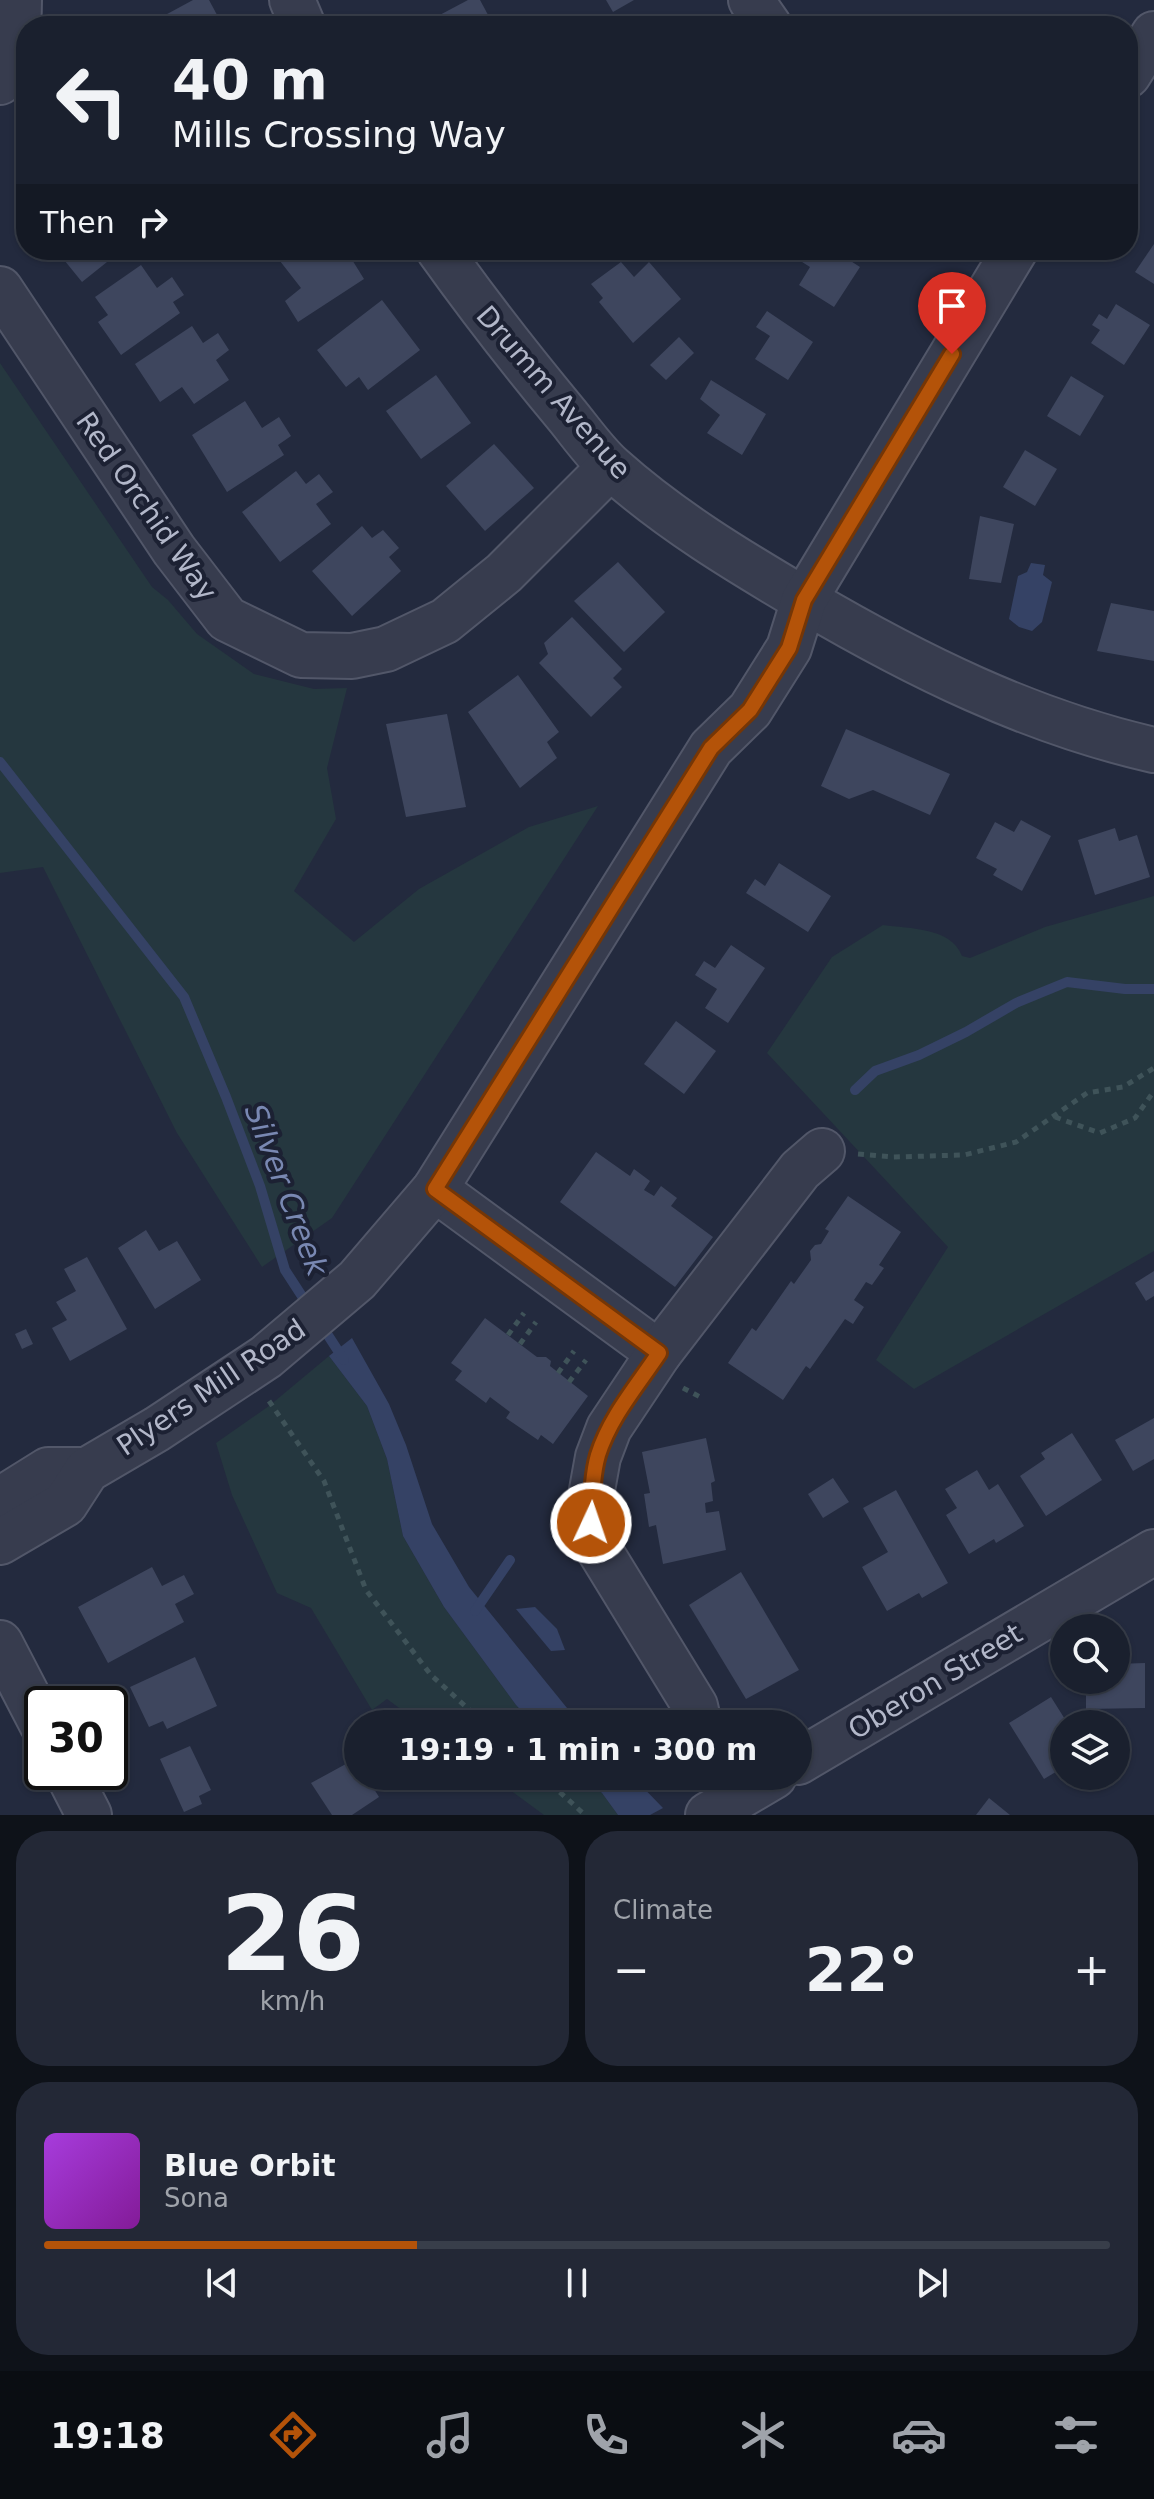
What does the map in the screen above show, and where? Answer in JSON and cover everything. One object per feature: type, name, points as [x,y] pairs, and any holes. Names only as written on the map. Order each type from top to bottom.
[{"type":"street","points":[[1138,59],[1154,34]]},
{"type":"street","points":[[0,82],[12,60],[16,37]]},
{"type":"street","name":"Drumm Avenue","points":[[446,260],[520,359],[610,467],[741,564],[842,622],[981,693],[1100,738],[1154,750]]},
{"type":"street","name":"Plyers Mill Road","points":[[0,1542],[65,1504],[87,1470],[157,1429],[266,1357],[357,1280],[435,1189],[711,748],[724,696],[762,633],[804,600],[995,260]]},
{"type":"street","name":"Red Orchid Way","points":[[0,289],[174,550],[227,619],[301,655],[352,656],[386,649],[445,621],[504,573],[610,467]]},
{"type":"street","points":[[696,1710],[600,1551],[591,1523],[592,1490],[598,1457],[609,1428],[668,1370],[800,1170],[822,1151]]},
{"type":"street","points":[[435,1189],[668,1370]]},
{"type":"street","name":"Plyers Mill Road","points":[[0,1500],[48,1470],[87,1470]]},
{"type":"street","name":"Oberon Street","points":[[812,1754],[1146,1567]]},
{"type":"street","points":[[0,1643],[24,1689]]},
{"type":"street","points":[[76,1790],[89,1815]]},
{"type":"street","points":[[715,1813],[752,1790]]},
{"type":"path","points":[[822,1151],[893,1157],[964,1155],[1016,1142],[1087,1093],[1123,1087],[1154,1068]]},
{"type":"path","points":[[1055,1117],[1100,1133],[1135,1118],[1154,1091]]},
{"type":"path","points":[[508,1335],[524,1313]]},
{"type":"path","points":[[520,1344],[536,1322]]},
{"type":"path","points":[[558,1373],[574,1351]]},
{"type":"path","points":[[569,1382],[586,1360]]},
{"type":"path","points":[[668,1370],[704,1399]]},
{"type":"path","points":[[268,1400],[324,1481],[366,1590],[431,1675],[470,1710]]},
{"type":"path","points":[[557,1790],[585,1815]]},
{"type":"shaded area","points":[[0,363],[152,587],[168,600],[197,634],[254,674],[314,689],[347,688],[327,768],[336,819],[294,891],[354,942],[419,889],[529,827],[598,806],[332,1218],[262,1267],[177,1133],[43,867],[0,873]]},
{"type":"shaded area","points":[[1154,896],[1154,1251],[914,1389],[876,1360],[948,1247],[767,1053],[832,957],[883,925],[939,935],[949,939],[962,956],[970,958],[1045,927]]},
{"type":"shaded area","points":[[329,1356],[367,1406],[387,1459],[403,1536],[444,1607],[521,1710],[402,1710],[387,1699],[372,1710],[311,1608],[277,1593],[232,1495],[216,1443],[269,1406]]},
{"type":"shaded area","points":[[510,1790],[599,1790],[618,1815],[544,1815]]},
{"type":"water","points":[[1031,563],[1045,565],[1043,575],[1052,582],[1042,622],[1032,631],[1019,627],[1009,619],[1018,576],[1027,572]]},
{"type":"water","points":[[352,1338],[389,1404],[432,1524],[469,1587],[569,1710],[521,1710],[444,1607],[403,1536],[387,1459],[367,1406],[329,1356]]},
{"type":"water","points":[[535,1607],[557,1629],[565,1650],[551,1651],[516,1609]]},
{"type":"water","points":[[599,1790],[646,1790],[663,1808],[650,1815],[618,1815]]},
{"type":"building","points":[[193,0],[209,0],[218,16],[163,16]]},
{"type":"building","points":[[468,0],[480,0],[489,16],[438,16]]},
{"type":"building","points":[[606,0],[634,0],[613,12]]},
{"type":"building","points":[[1154,244],[1154,284],[1135,272]]},
{"type":"building","points":[[64,260],[110,260],[82,282]]},
{"type":"building","points":[[352,260],[364,279],[298,322],[285,301],[301,288],[280,261]]},
{"type":"building","points":[[799,260],[849,260],[860,267],[834,307],[799,285],[810,267]]},
{"type":"building","points":[[621,262],[634,277],[649,262],[681,299],[633,343],[599,302],[603,298],[591,284]]},
{"type":"building","points":[[141,265],[157,288],[172,277],[184,295],[173,302],[180,313],[121,355],[98,322],[108,315],[95,297]]},
{"type":"building","points":[[382,300],[420,350],[368,390],[359,377],[346,387],[317,350]]},
{"type":"building","points":[[1116,304],[1150,325],[1124,365],[1091,343],[1100,330],[1092,325],[1099,314],[1107,319]]},
{"type":"building","points":[[767,311],[813,342],[788,380],[755,359],[770,336],[756,327]]},
{"type":"building","points":[[192,326],[203,343],[218,333],[229,350],[216,360],[229,380],[194,404],[182,387],[160,402],[135,364]]},
{"type":"building","points":[[679,337],[694,353],[666,380],[650,365]]},
{"type":"building","points":[[436,375],[471,423],[421,459],[386,411]]},
{"type":"building","points":[[1071,376],[1104,396],[1080,436],[1047,416]]},
{"type":"building","points":[[711,380],[766,414],[742,455],[707,433],[720,415],[700,399]]},
{"type":"building","points":[[245,401],[262,428],[279,417],[291,436],[278,445],[284,455],[227,492],[192,435]]},
{"type":"building","points":[[494,444],[534,488],[485,531],[446,486]]},
{"type":"building","points":[[1025,450],[1057,469],[1035,506],[1003,487]]},
{"type":"building","points":[[296,471],[306,484],[319,474],[333,492],[316,504],[331,524],[280,562],[242,512]]},
{"type":"building","points":[[980,516],[1014,524],[1001,583],[969,579]]},
{"type":"building","points":[[362,526],[372,538],[383,530],[399,548],[389,557],[401,571],[352,616],[312,571]]},
{"type":"building","points":[[618,562],[665,612],[624,652],[574,601]]},
{"type":"building","points":[[1111,603],[1154,611],[1154,661],[1097,651]]},
{"type":"building","points":[[572,617],[622,669],[613,678],[622,687],[591,717],[539,663],[548,654],[544,643]]},
{"type":"building","points":[[518,675],[559,732],[547,742],[557,758],[520,788],[468,712]]},
{"type":"building","points":[[447,714],[466,807],[406,817],[386,724]]},
{"type":"building","points":[[846,729],[950,774],[930,815],[873,790],[849,799],[821,786]]},
{"type":"building","points":[[1021,820],[1051,836],[1022,891],[993,875],[997,869],[976,858],[995,822],[1014,832]]},
{"type":"building","points":[[1115,828],[1119,841],[1137,835],[1150,877],[1095,895],[1078,840]]},
{"type":"building","points":[[779,863],[831,896],[808,932],[746,893],[755,879],[765,886]]},
{"type":"building","points":[[731,945],[765,968],[728,1023],[705,1008],[717,989],[695,975],[704,961],[715,968]]},
{"type":"building","points":[[676,1021],[716,1051],[684,1094],[644,1064]]},
{"type":"building","points":[[596,1152],[630,1176],[634,1169],[650,1181],[644,1190],[654,1196],[661,1186],[677,1198],[671,1206],[713,1237],[675,1287],[560,1202]]},
{"type":"building","points":[[848,1196],[901,1232],[879,1265],[884,1268],[872,1285],[866,1282],[854,1300],[864,1307],[853,1324],[845,1319],[810,1369],[806,1366],[783,1400],[728,1363],[752,1328],[756,1331],[791,1281],[794,1284],[811,1260],[810,1251],[821,1244],[829,1231],[825,1229]]},
{"type":"building","points":[[146,1230],[159,1251],[177,1241],[201,1280],[155,1309],[118,1248]]},
{"type":"building","points":[[87,1257],[127,1329],[70,1361],[52,1328],[67,1320],[56,1302],[76,1291],[64,1269]]},
{"type":"building","points":[[1154,1271],[1154,1296],[1146,1301],[1135,1283]]},
{"type":"building","points":[[485,1318],[537,1357],[546,1357],[551,1361],[550,1366],[588,1396],[553,1444],[541,1435],[538,1440],[506,1418],[510,1412],[490,1397],[486,1403],[455,1380],[462,1371],[451,1363]]},
{"type":"building","points":[[26,1329],[33,1344],[22,1349],[15,1334]]},
{"type":"building","points":[[1154,1418],[1154,1459],[1133,1471],[1115,1440]]},
{"type":"building","points":[[1072,1433],[1102,1480],[1046,1516],[1020,1476],[1045,1459],[1041,1453]]},
{"type":"building","points":[[706,1438],[715,1481],[711,1483],[713,1501],[705,1503],[706,1513],[719,1511],[726,1550],[663,1564],[656,1525],[649,1527],[644,1494],[650,1493],[642,1452]]},
{"type":"building","points":[[977,1470],[989,1490],[998,1484],[1024,1526],[996,1543],[994,1539],[969,1554],[946,1515],[957,1508],[945,1489]]},
{"type":"building","points":[[833,1478],[849,1502],[823,1518],[808,1494]]},
{"type":"building","points":[[896,1490],[948,1583],[922,1598],[919,1593],[887,1611],[862,1567],[888,1552],[863,1508]]},
{"type":"building","points":[[152,1567],[162,1586],[184,1575],[194,1594],[175,1604],[184,1622],[108,1663],[78,1607]]},
{"type":"building","points":[[741,1572],[799,1670],[746,1699],[689,1605]]},
{"type":"building","points":[[195,1657],[217,1706],[167,1729],[163,1721],[149,1727],[130,1687]]},
{"type":"building","points":[[1145,1663],[1145,1708],[1086,1709],[1086,1694],[1130,1694],[1130,1664]]},
{"type":"building","points":[[1051,1697],[1059,1710],[1050,1710],[1050,1775],[1044,1779],[1009,1723]]},
{"type":"building","points":[[190,1746],[211,1790],[199,1796],[202,1804],[184,1812],[160,1759]]},
{"type":"building","points":[[344,1765],[344,1790],[375,1790],[379,1797],[352,1815],[332,1815],[311,1783]]},
{"type":"building","points":[[989,1798],[1010,1815],[976,1815]]},
{"type":"waterway","name":"Silver Creek","points":[[0,762],[184,997],[260,1186],[285,1270],[309,1307]]},
{"type":"waterway","points":[[855,1090],[875,1071],[919,1055],[1016,1003],[1067,982],[1154,989]]},
{"type":"waterway","name":"Silver Creek","points":[[320,1323],[344,1360]]},
{"type":"waterway","points":[[475,1611],[510,1560]]},
{"type":"route","points":[[591,1523],[592,1490],[598,1457],[609,1428],[659,1353],[435,1189],[711,748],[750,710],[789,648],[804,600],[952,354]]}]
